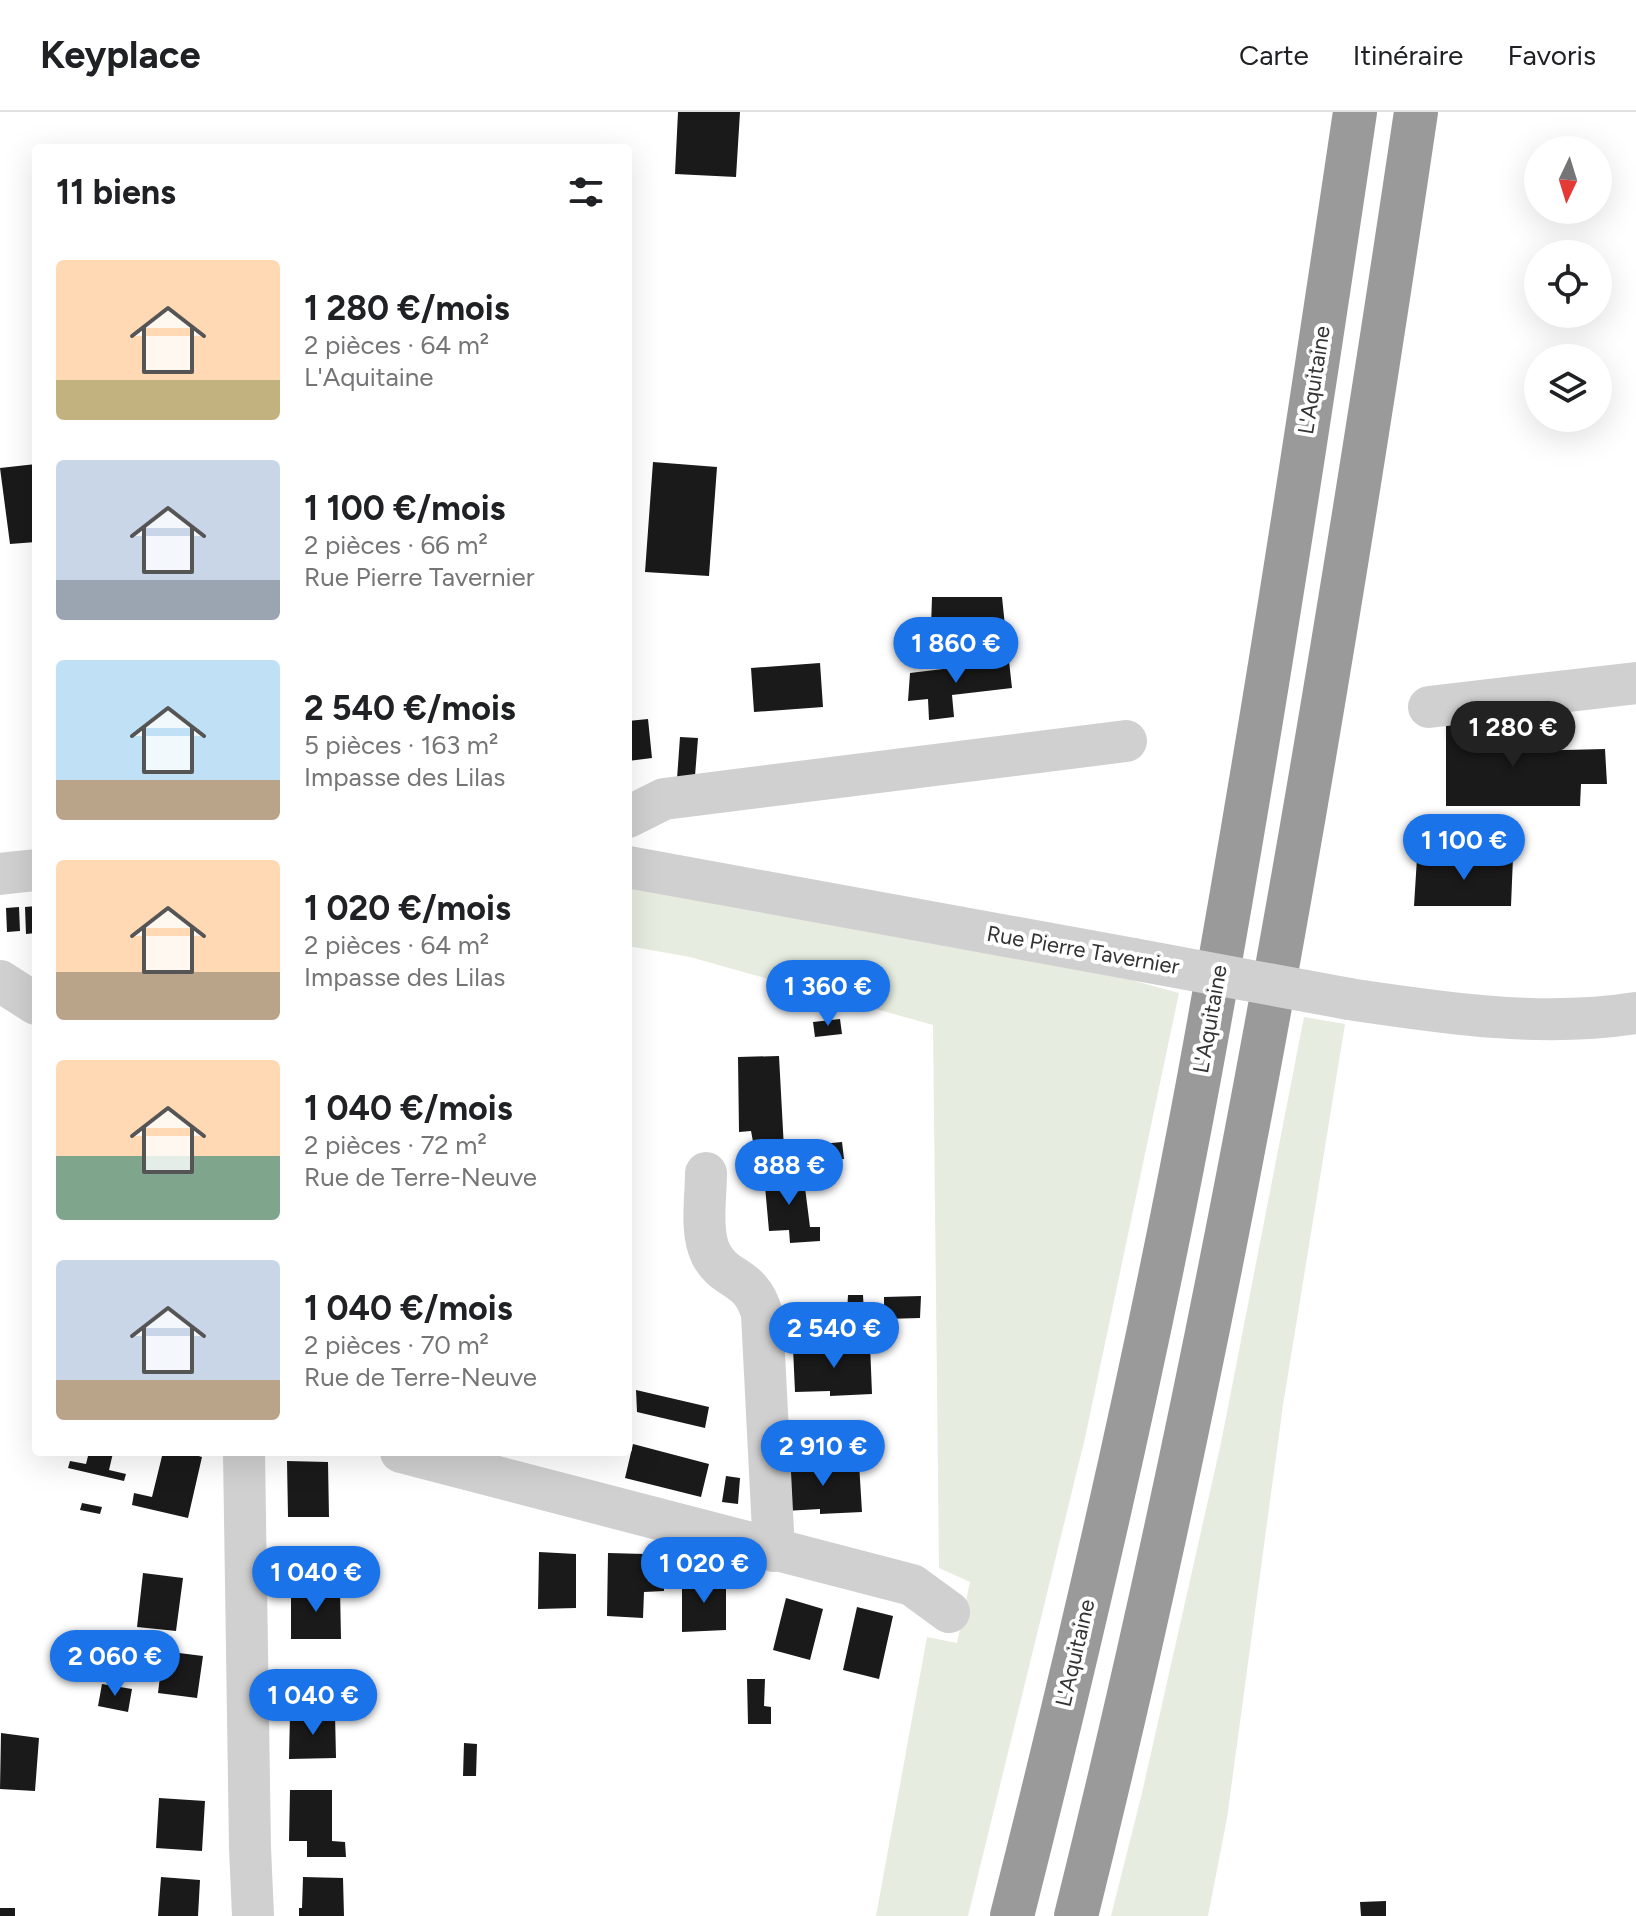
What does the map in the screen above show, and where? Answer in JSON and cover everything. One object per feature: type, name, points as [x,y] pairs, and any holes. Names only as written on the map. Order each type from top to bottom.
[{"type":"highway","name":"L'Aquitaine","points":[[1012,1916],[1141,1364],[1198,1083],[1267,682],[1355,112]]},
{"type":"highway","points":[[1076,1916],[1151,1600],[1204,1358],[1254,1093],[1325,693],[1416,112]]},
{"type":"street","points":[[1429,707],[1636,683]]},
{"type":"street","points":[[632,815],[664,799],[1126,741]]},
{"type":"street","name":"Rue Pierre Tavernier","points":[[632,868],[1349,999],[1461,1015],[1543,1020],[1636,1013]]},
{"type":"street","points":[[0,874],[32,870]]},
{"type":"street","points":[[0,981],[32,1001]]},
{"type":"street","points":[[706,1173],[706,1241],[712,1257],[723,1269],[750,1287],[762,1314],[774,1551]]},
{"type":"street","points":[[244,1456],[253,1916]]},
{"type":"street","points":[[416,1456],[912,1585],[949,1612]]},
{"type":"shaded area","points":[[632,885],[1131,980],[1179,993],[1085,1438],[968,1916],[876,1916],[927,1637],[957,1643],[970,1582],[939,1568],[933,1025],[690,957],[632,947]]},
{"type":"shaded area","points":[[1304,1017],[1345,1024],[1283,1405],[1227,1818],[1208,1916],[1111,1916],[1221,1443]]},
{"type":"building","points":[[678,112],[740,112],[736,177],[675,174]]},
{"type":"building","points":[[653,462],[717,467],[709,576],[645,572]]},
{"type":"building","points":[[32,464],[32,542],[10,544],[0,468]]},
{"type":"building","points":[[932,597],[1002,597],[1005,626],[931,627]]},
{"type":"building","points":[[1009,661],[1012,688],[952,695],[954,717],[929,720],[928,699],[908,701],[910,673]]},
{"type":"building","points":[[820,663],[823,707],[754,712],[751,668]]},
{"type":"building","points":[[1486,706],[1488,722],[1483,722],[1487,752],[1605,749],[1607,784],[1581,784],[1580,806],[1446,806],[1446,711]]},
{"type":"building","points":[[648,719],[652,758],[632,760],[632,721]]},
{"type":"building","points":[[680,737],[698,738],[695,776],[677,779]]},
{"type":"building","points":[[1513,857],[1511,906],[1414,906],[1417,858]]},
{"type":"building","points":[[32,906],[32,933],[26,934],[25,907]]},
{"type":"building","points":[[19,907],[20,931],[7,932],[6,908]]},
{"type":"building","points":[[840,1019],[842,1034],[815,1037],[813,1022]]},
{"type":"building","points":[[779,1056],[784,1149],[755,1152],[751,1131],[739,1132],[738,1057]]},
{"type":"building","points":[[842,1142],[844,1159],[812,1161],[811,1145]]},
{"type":"building","points":[[803,1172],[810,1227],[820,1227],[820,1241],[790,1243],[789,1230],[769,1231],[764,1175]]},
{"type":"building","points":[[848,1295],[863,1295],[864,1313],[847,1313]]},
{"type":"building","points":[[921,1296],[920,1318],[884,1319],[884,1297]]},
{"type":"building","points":[[870,1344],[872,1394],[830,1396],[830,1391],[795,1392],[793,1348]]},
{"type":"building","points":[[636,1390],[709,1407],[705,1428],[637,1412]]},
{"type":"building","points":[[633,1444],[709,1464],[701,1497],[625,1478]]},
{"type":"building","points":[[88,1456],[112,1456],[109,1470],[126,1474],[124,1481],[68,1468],[70,1461],[86,1464]]},
{"type":"building","points":[[162,1456],[202,1457],[188,1518],[132,1505],[134,1493],[152,1497]]},
{"type":"building","points":[[287,1461],[328,1462],[329,1517],[288,1517]]},
{"type":"building","points":[[859,1463],[862,1512],[820,1514],[820,1509],[785,1511],[783,1467]]},
{"type":"building","points":[[726,1476],[740,1478],[738,1504],[722,1502]]},
{"type":"building","points":[[82,1503],[102,1507],[100,1514],[80,1510]]},
{"type":"building","points":[[539,1552],[576,1554],[576,1608],[538,1609]]},
{"type":"building","points":[[608,1553],[645,1554],[645,1573],[664,1573],[664,1591],[644,1592],[643,1618],[607,1616]]},
{"type":"building","points":[[143,1573],[183,1578],[176,1631],[137,1627]]},
{"type":"building","points":[[682,1579],[726,1579],[726,1630],[682,1632]]},
{"type":"building","points":[[340,1589],[341,1639],[291,1639],[291,1590]]},
{"type":"building","points":[[786,1598],[823,1609],[810,1660],[773,1650]]},
{"type":"building","points":[[857,1607],[893,1616],[879,1679],[843,1670]]},
{"type":"building","points":[[163,1651],[203,1656],[197,1698],[158,1693]]},
{"type":"building","points":[[747,1679],[765,1679],[764,1706],[771,1707],[771,1724],[748,1724]]},
{"type":"building","points":[[102,1684],[132,1689],[128,1712],[98,1706]]},
{"type":"building","points":[[335,1714],[336,1758],[289,1759],[290,1715]]},
{"type":"building","points":[[1,1733],[39,1738],[35,1791],[0,1789]]},
{"type":"building","points":[[464,1743],[477,1744],[476,1776],[463,1776]]},
{"type":"building","points":[[290,1790],[332,1790],[332,1841],[345,1842],[346,1857],[307,1857],[307,1841],[289,1841]]},
{"type":"building","points":[[159,1798],[205,1801],[202,1851],[156,1848]]},
{"type":"building","points":[[161,1877],[200,1880],[198,1916],[158,1916]]},
{"type":"building","points":[[303,1877],[343,1878],[344,1916],[299,1916]]},
{"type":"building","points":[[1386,1901],[1386,1916],[1361,1916],[1360,1902]]},
{"type":"building","points":[[0,1908],[15,1908],[15,1916],[0,1916]]}]
